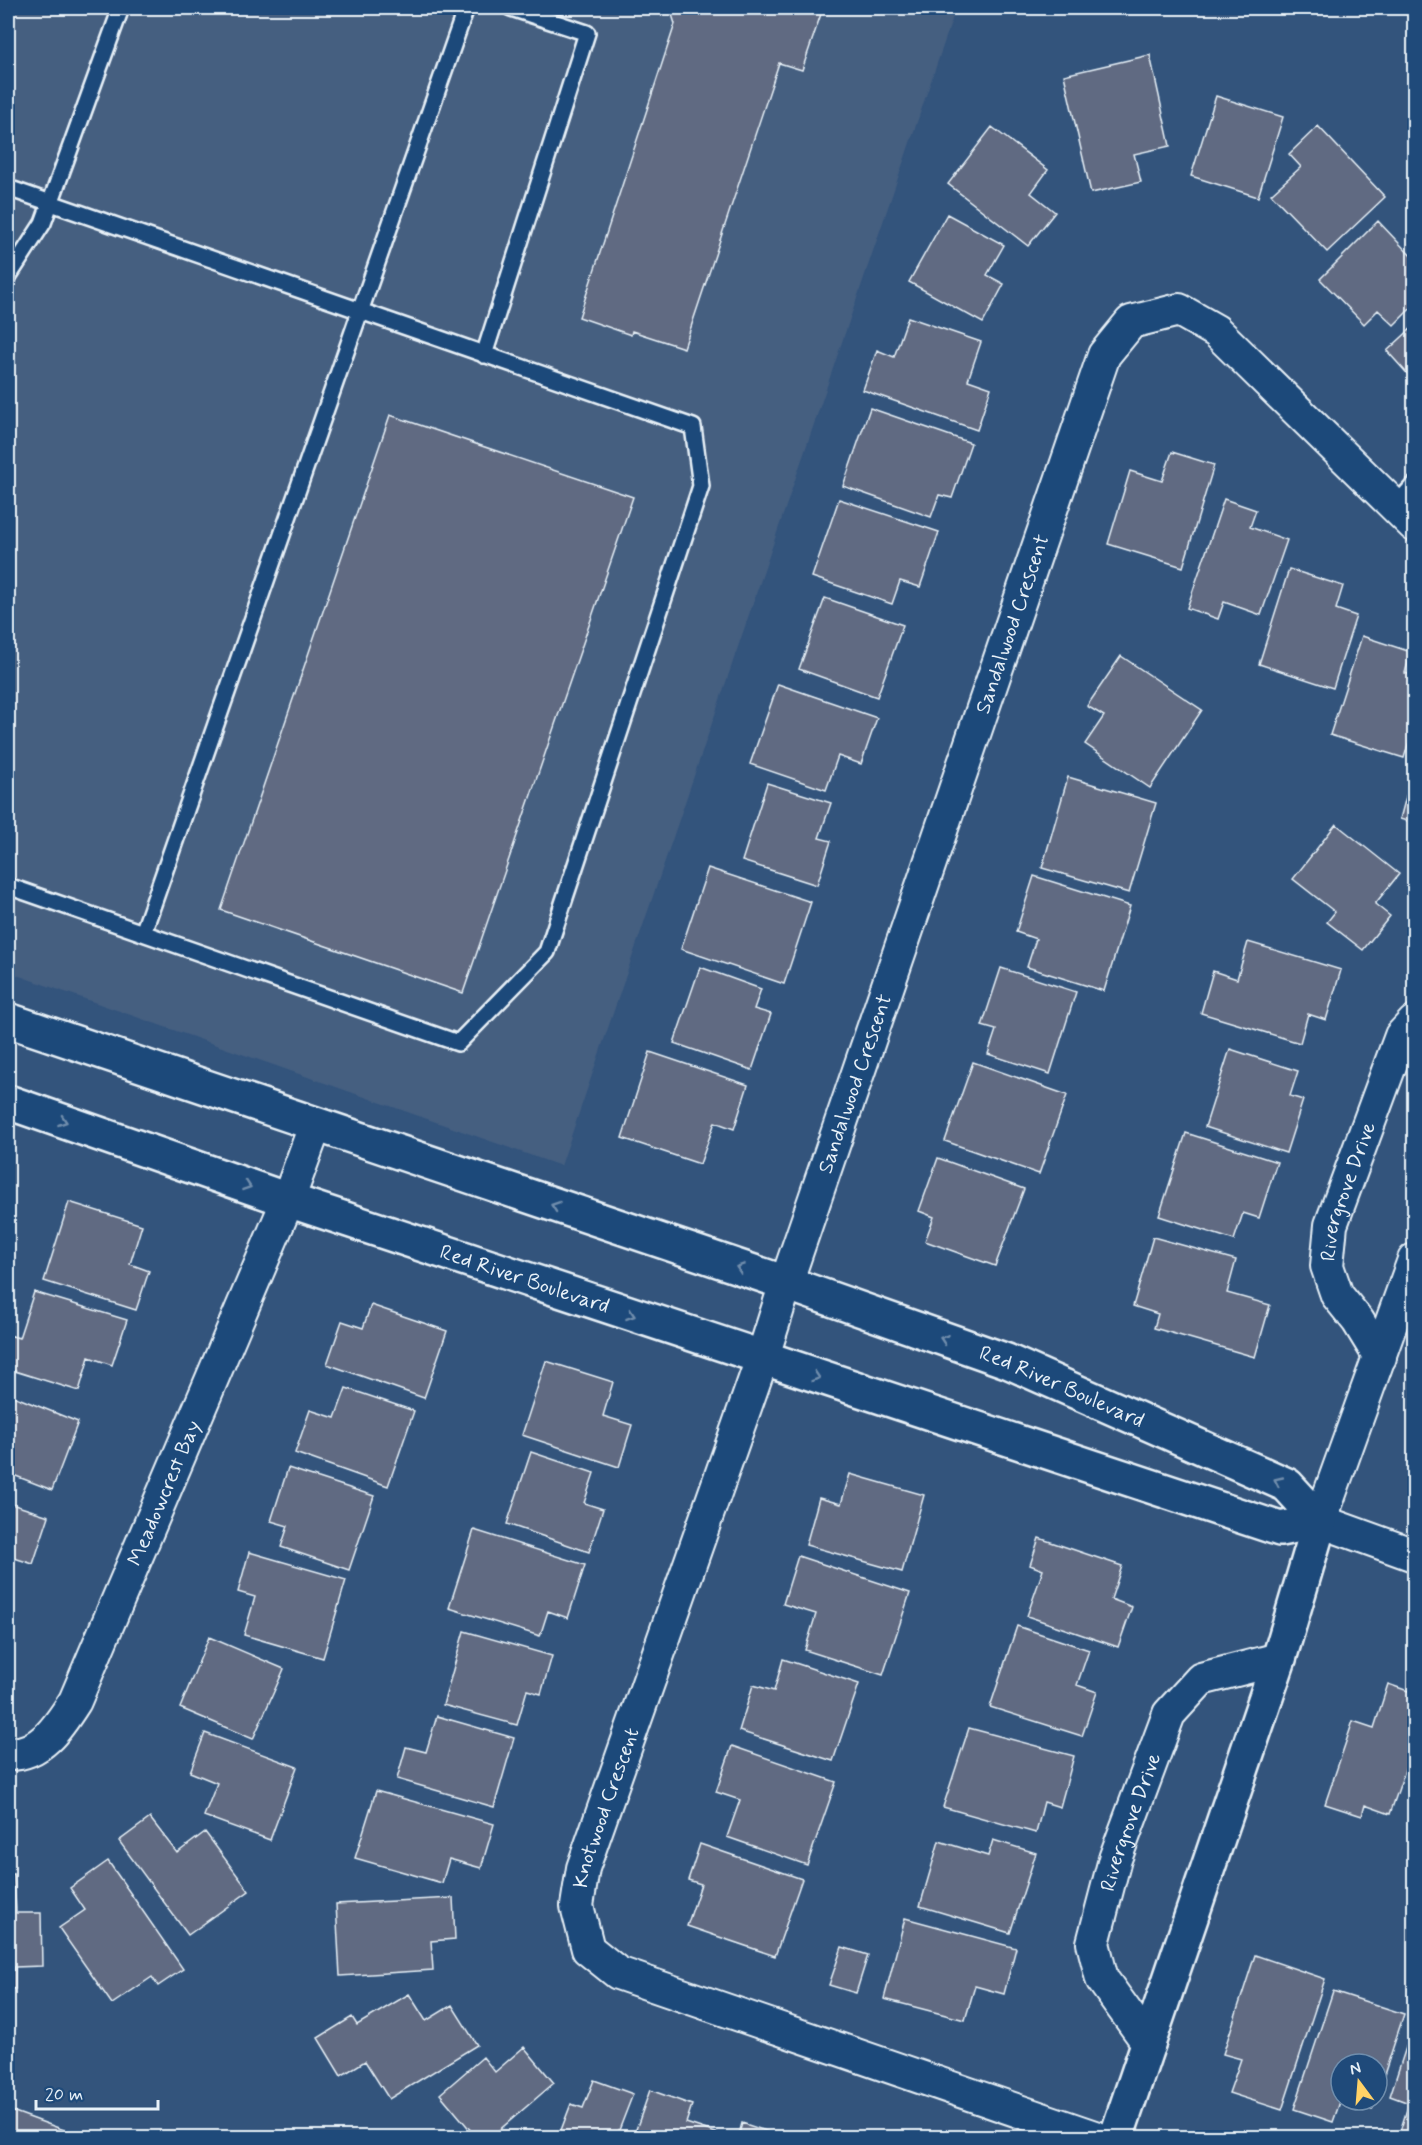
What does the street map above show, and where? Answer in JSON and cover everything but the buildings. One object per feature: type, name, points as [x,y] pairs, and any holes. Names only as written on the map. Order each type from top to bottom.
[{"type":"street","name":"Sandalwood Crescent","points":[[786,1283],[1104,355],[1131,322],[1179,310],[1216,331],[1408,505]]},
{"type":"street","name":"Red River Boulevard","points":[[8,1020],[315,1126],[786,1283],[1007,1361],[1287,1485],[1320,1521],[1414,1555]]},
{"type":"street","name":"Rivergrove Drive","points":[[1380,1357],[1358,1321],[1337,1295],[1327,1266],[1331,1225],[1401,1036],[1414,1022]]},
{"type":"street","name":"Red River Boulevard","points":[[8,1102],[288,1200],[1280,1529],[1320,1521]]},
{"type":"street","points":[[288,1200],[315,1126]]},
{"type":"street","name":"Meadowcrest Bay","points":[[8,1754],[19,1754],[53,1735],[75,1701],[288,1200]]},
{"type":"street","points":[[1116,2138],[1279,1659],[1320,1521],[1414,1260]]},
{"type":"street","points":[[762,1359],[786,1283]]},
{"type":"street","name":"Knotwood Crescent","points":[[762,1359],[583,1868],[577,1906],[588,1948],[618,1972],[1097,2138]]},
{"type":"street","name":"Rivergrove Drive","points":[[1149,2044],[1102,1979],[1093,1943],[1114,1859],[1169,1714],[1201,1679],[1279,1659]]},
{"type":"lane","points":[[9,272],[43,223],[121,8]]},
{"type":"lane","points":[[143,933],[466,8]]},
{"type":"lane","points":[[484,355],[587,33],[511,8]]},
{"type":"lane","points":[[8,188],[693,427],[701,486],[547,952],[458,1043],[8,886]]},
{"type":"shaded area","points":[[8,8],[956,8],[561,1166],[8,972]]}]
